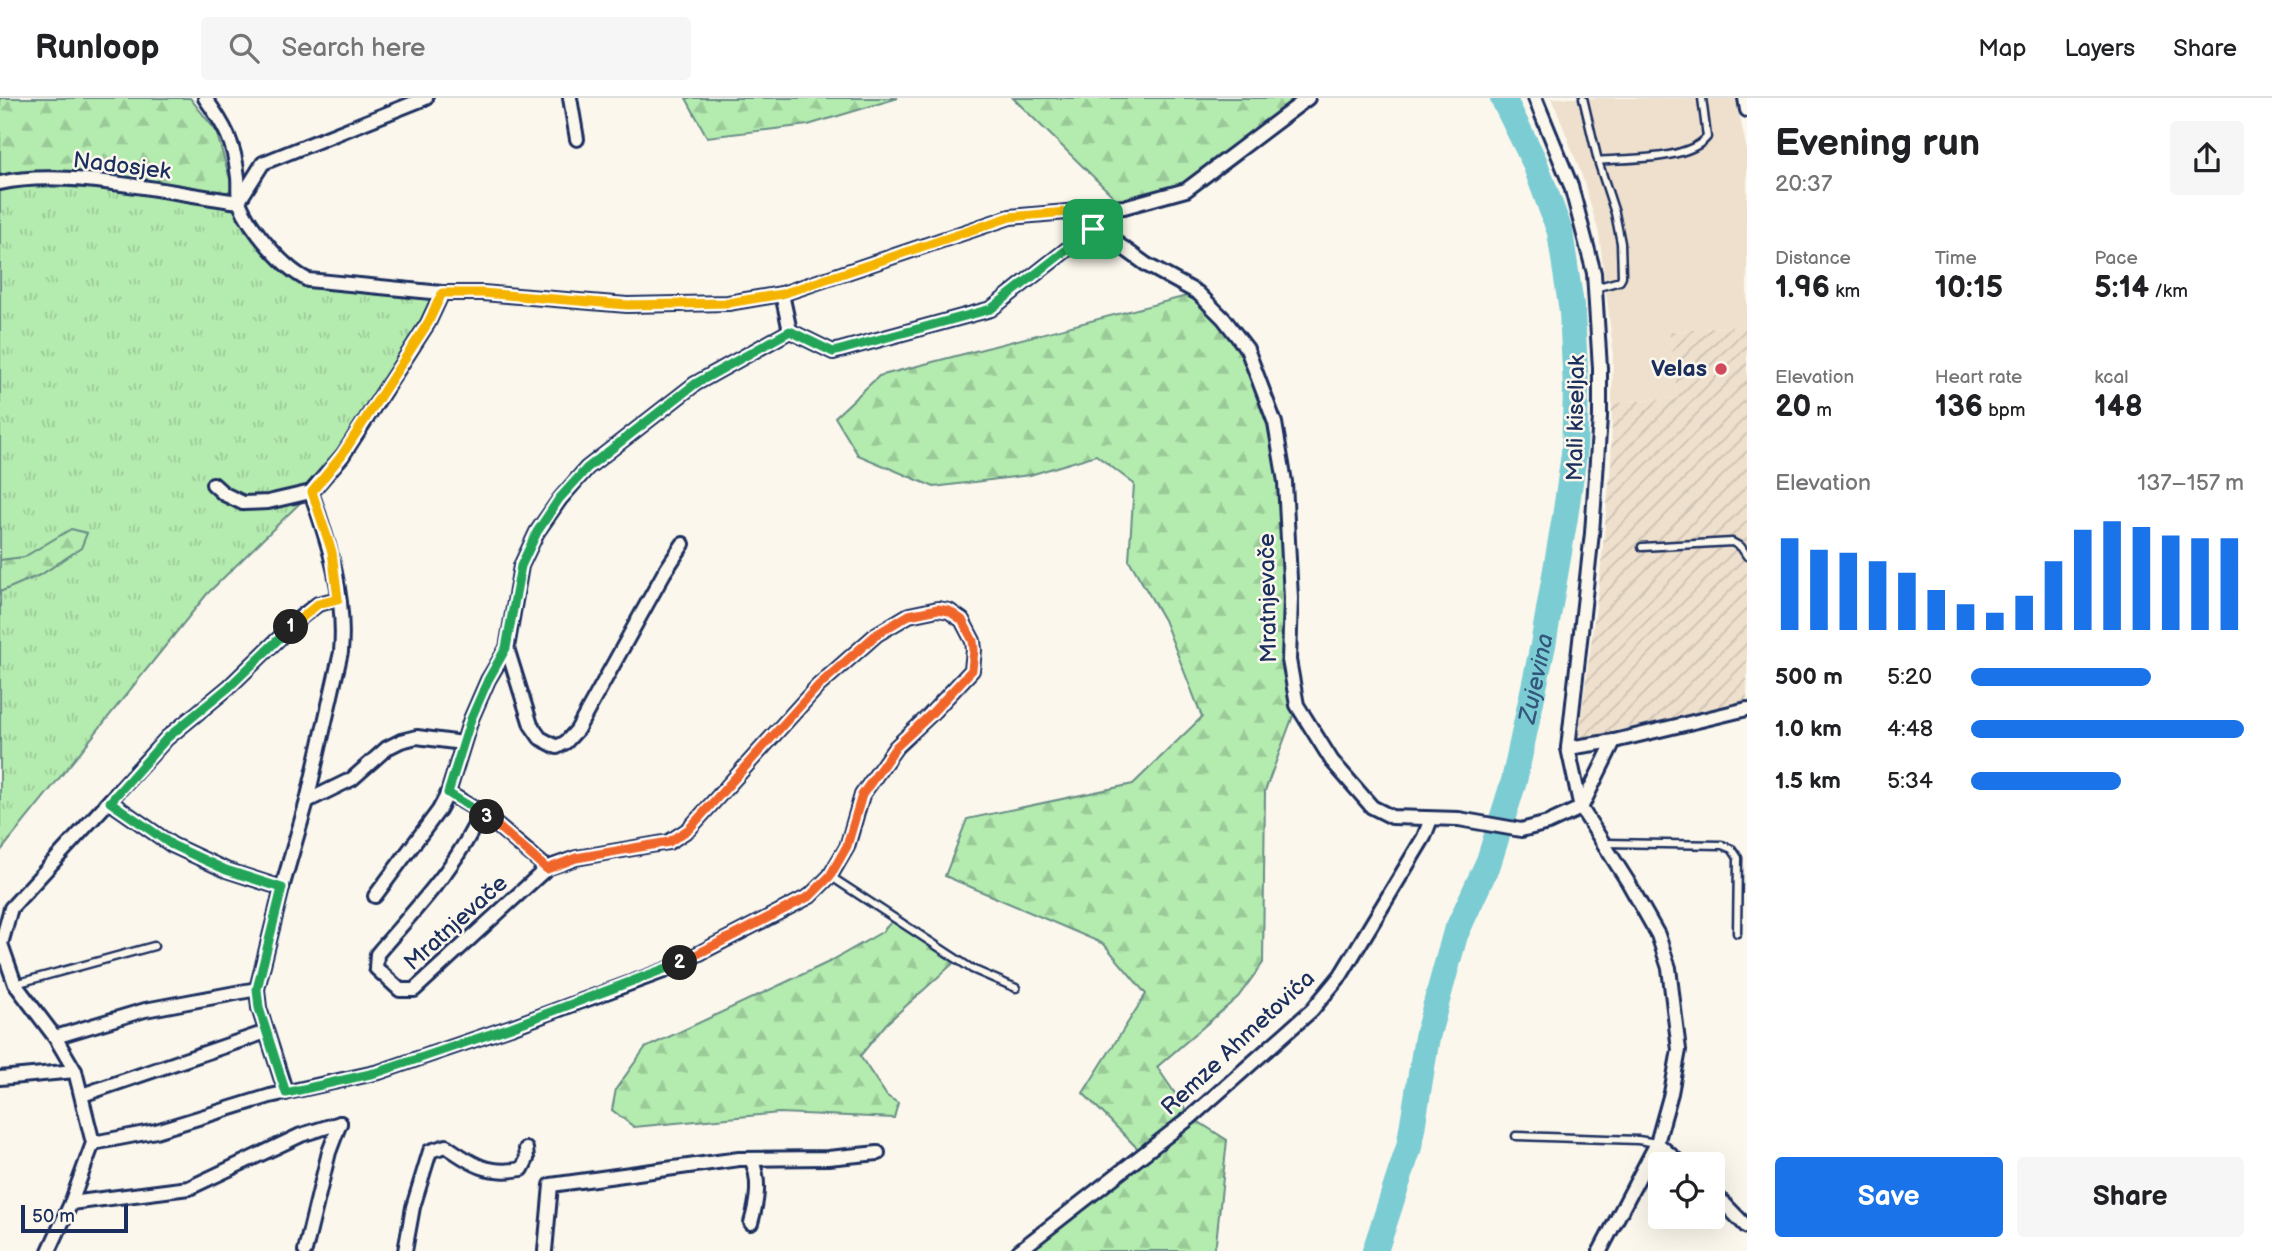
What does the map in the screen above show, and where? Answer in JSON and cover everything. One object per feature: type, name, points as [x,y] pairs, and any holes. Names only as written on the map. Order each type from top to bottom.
[{"type":"street","points":[[205,98],[225,126],[234,152],[239,202],[256,229],[289,269],[308,280],[442,293],[483,293],[627,305],[728,303],[782,294],[1010,217],[1124,207],[1185,190],[1308,98]]},
{"type":"street","points":[[239,202],[263,163],[426,98]]},
{"type":"street","points":[[570,98],[577,139]]},
{"type":"street","name":"Mali kiseljak","points":[[1535,98],[1571,186],[1594,273],[1600,368],[1600,418],[1592,533],[1569,748],[1581,808],[1658,935],[1669,968],[1679,1050],[1671,1093],[1657,1143],[1600,1251]]},
{"type":"street","points":[[1745,98],[1747,110]]},
{"type":"street","name":"Nadosjek","points":[[0,183],[17,179],[87,180],[239,202]]},
{"type":"street","name":"Mratnjevače","points":[[1066,212],[1147,265],[1198,293],[1247,349],[1275,423],[1285,482],[1290,598],[1289,660],[1297,705],[1332,761],[1372,807],[1392,817],[1459,819],[1521,830],[1549,823],[1581,808]]},
{"type":"street","points":[[790,331],[833,352],[991,309],[1093,229]]},
{"type":"street","points":[[213,484],[224,494],[243,503],[268,502],[312,492],[342,455],[428,323],[442,293]]},
{"type":"street","points":[[782,294],[790,331]]},
{"type":"street","points":[[375,896],[439,810],[448,793],[462,743],[488,680],[506,648],[521,566],[537,532],[559,499],[596,460],[695,384],[790,331]]},
{"type":"street","points":[[286,1093],[259,1008],[257,989],[307,801],[341,652],[343,628],[332,552],[312,492]]},
{"type":"street","points":[[506,648],[531,725],[540,738],[557,747],[566,742],[576,730],[683,544]]},
{"type":"street","points":[[49,1251],[71,1203],[93,1143],[75,1070],[55,1037],[15,984],[1,944],[11,908],[167,738],[229,687],[301,617],[318,604],[338,599]]},
{"type":"street","name":"Mratnjevače","points":[[93,1143],[156,1131],[286,1093],[379,1072],[669,969],[810,896],[830,876],[847,846],[862,795],[896,747],[972,670],[973,641],[962,620],[949,611],[938,609],[909,615],[877,634],[818,686],[689,829],[669,842],[576,858],[547,869],[414,990],[400,990],[376,968],[377,954],[444,875],[471,836],[481,811]]},
{"type":"street","points":[[1569,748],[1614,741],[1747,709]]},
{"type":"street","points":[[307,801],[352,779],[387,748],[401,741],[417,737],[462,743]]},
{"type":"street","points":[[1581,808],[1614,741]]},
{"type":"street","points":[[448,793],[481,811],[547,869]]},
{"type":"street","points":[[110,802],[172,845],[226,870],[282,888]]},
{"type":"street","name":"Remze Ahmetovića","points":[[1019,1251],[1191,1117],[1312,1010],[1341,975],[1424,837],[1431,819]]},
{"type":"street","points":[[55,1037],[145,1010],[257,989]]},
{"type":"street","points":[[82,1095],[266,1032]]},
{"type":"street","points":[[0,1078],[75,1070]]},
{"type":"street","points":[[71,1203],[189,1188],[301,1135],[340,1124],[329,1152],[305,1251]]},
{"type":"street","points":[[1657,1143],[1667,1152]]},
{"type":"street","points":[[405,1251],[413,1208],[430,1152],[446,1146],[480,1168],[501,1172],[522,1169],[527,1159],[526,1149]]},
{"type":"street","points":[[545,1251],[551,1185],[751,1159],[828,1158],[878,1153]]},
{"type":"street","points":[[751,1159],[756,1171],[757,1185],[756,1205],[751,1223]]},
{"type":"street","points":[[1725,1204],[1747,1227]]},
{"type":"lane","points":[[1583,98],[1622,243],[1622,276],[1619,281],[1595,288]]},
{"type":"lane","points":[[1598,161],[1676,154],[1698,146],[1707,137],[1702,98]]},
{"type":"lane","points":[[1642,547],[1732,542],[1741,547],[1747,556]]},
{"type":"lane","points":[[1604,843],[1722,845],[1732,849],[1738,858],[1737,933]]},
{"type":"lane","points":[[830,876],[972,969],[1016,988]]},
{"type":"lane","points":[[15,984],[154,946]]},
{"type":"lane","points":[[1516,1136],[1657,1143]]},
{"type":"shaded area","points":[[1552,98],[1736,98],[1747,151],[1747,325],[1669,332],[1678,398],[1612,403],[1613,349],[1599,233],[1581,173]]},
{"type":"shaded area","points":[[1747,325],[1747,702],[1578,739],[1599,585],[1611,464],[1612,403],[1678,398],[1669,332]]},
{"type":"green space","points":[[0,98],[190,98],[216,131],[233,189],[211,201],[155,191],[0,184]]},
{"type":"green space","points":[[686,98],[898,98],[808,125],[707,137]]},
{"type":"green space","points":[[1013,98],[1308,98],[1186,190],[1124,207]]},
{"type":"green space","points":[[17,179],[239,202],[298,275],[442,293],[311,492],[207,594],[0,852],[0,183]]},
{"type":"green space","points":[[1198,293],[1247,349],[1275,423],[1297,705],[1265,791],[1263,963],[1238,997],[1157,1067],[1191,1117],[1227,1140],[1216,1243],[1213,1251],[1019,1251],[1144,1155],[1083,1093],[1146,994],[1104,944],[945,876],[967,819],[1133,784],[1202,717],[1164,620],[1129,560],[1134,484],[1096,455],[1030,475],[934,487],[858,455],[835,417],[879,376]]},
{"type":"green space","points":[[71,529],[87,533],[81,548],[42,574],[0,592],[0,560],[24,557]]},
{"type":"green space","points":[[895,918],[958,959],[886,1024],[860,1056],[887,1096],[898,1103],[894,1118],[779,1113],[634,1127],[612,1110],[616,1089],[645,1048],[829,962],[882,932]]},
{"type":"waterway","name":"Zujevina","points":[[1375,1251],[1409,1147],[1427,1037],[1455,935],[1489,861],[1514,781],[1543,645],[1574,454],[1576,389],[1572,312],[1560,232],[1534,161],[1503,98]]},
{"type":"place","name":"Velas","points":[[1721,369]]},
{"type":"route","points":[[1066,212],[1093,229],[991,309],[833,352],[790,331],[695,384],[587,468],[559,499],[537,532],[521,566],[506,648],[471,719],[448,793],[481,811],[547,869],[576,858],[669,842],[689,829],[818,686],[877,634],[909,615],[938,609],[949,611],[962,620],[973,641],[972,670],[896,747],[862,795],[847,846],[830,876],[810,896],[669,969],[379,1072],[286,1093],[259,1008],[257,989],[282,888],[226,870],[172,845],[110,802],[167,738],[229,687],[301,617],[318,604],[338,599],[332,552],[312,492],[342,455],[428,323],[442,293],[483,293],[627,305],[728,303],[782,294],[1010,217],[1066,212]]}]
